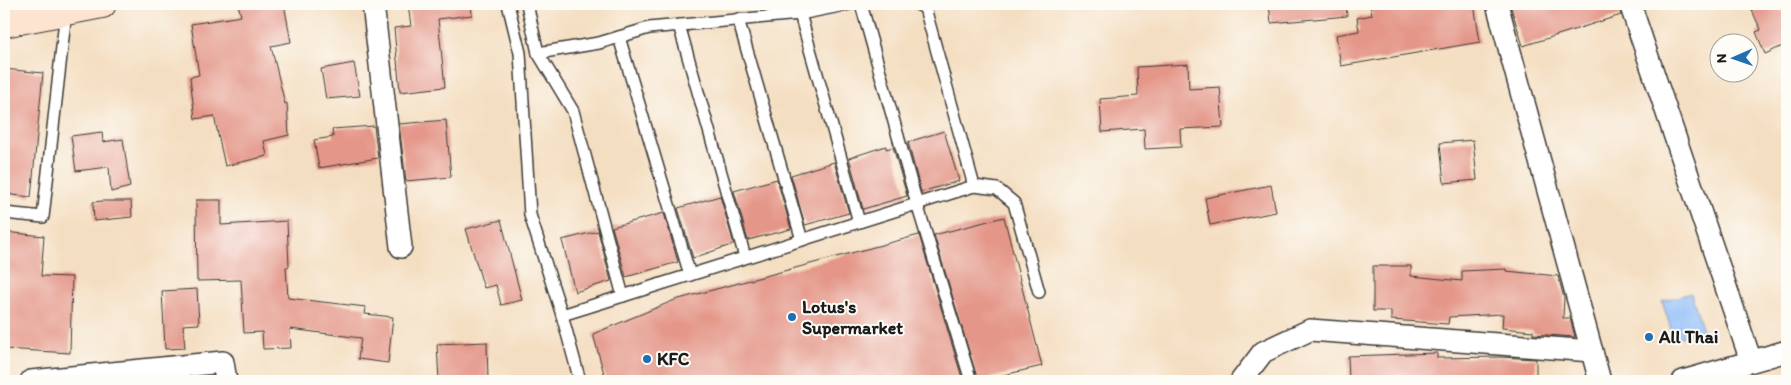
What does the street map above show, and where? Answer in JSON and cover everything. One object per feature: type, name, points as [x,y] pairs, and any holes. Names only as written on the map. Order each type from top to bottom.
[{"type":"main road","points":[[4,23],[96,4]]},
{"type":"street","points":[[373,4],[401,247]]},
{"type":"street","points":[[1497,4],[1600,381]]},
{"type":"street","points":[[1630,4],[1751,361]]},
{"type":"street","points":[[1241,381],[1263,352],[1310,330],[1592,351]]},
{"type":"street","points":[[1683,381],[1787,351]]},
{"type":"street","points":[[31,381],[222,362],[226,381]]},
{"type":"lane","points":[[508,4],[520,53],[530,215],[562,315],[580,381]]},
{"type":"lane","points":[[527,4],[538,53],[573,111],[623,296]]},
{"type":"lane","points":[[538,53],[599,42],[649,28],[800,14],[850,4]]},
{"type":"lane","points":[[861,4],[917,204],[971,381]]},
{"type":"lane","points":[[917,4],[925,8],[974,186]]},
{"type":"lane","points":[[4,213],[43,217],[66,11]]},
{"type":"lane","points":[[800,14],[859,222]]},
{"type":"lane","points":[[738,19],[802,240]]},
{"type":"lane","points":[[679,25],[745,257]]},
{"type":"lane","points":[[619,36],[690,275]]},
{"type":"lane","points":[[562,315],[974,186],[996,189],[1014,203],[1039,292]]},
{"type":"water","points":[[1691,293],[1703,330],[1674,339],[1662,301]]},
{"type":"building","points":[[238,4],[284,4],[291,42],[271,46],[285,104],[287,103],[289,135],[264,141],[267,156],[225,166],[214,116],[195,119],[190,77],[199,75],[191,24],[241,16]]},
{"type":"building","points":[[408,4],[471,4],[472,15],[438,19],[445,87],[400,92],[394,28],[411,26]]},
{"type":"building","points":[[1269,4],[1346,4],[1347,16],[1271,23]]},
{"type":"building","points":[[1370,4],[1474,4],[1480,42],[1341,66],[1336,35],[1359,31],[1357,18],[1372,15]]},
{"type":"building","points":[[1510,4],[1618,4],[1621,15],[1523,46]]},
{"type":"building","points":[[1749,4],[1787,4],[1787,44],[1765,54],[1758,32],[1756,32],[1761,30]]},
{"type":"building","points":[[354,63],[360,96],[326,99],[321,69]]},
{"type":"building","points":[[1188,64],[1189,89],[1220,87],[1223,127],[1180,129],[1181,147],[1145,149],[1144,129],[1102,132],[1100,99],[1138,96],[1137,67]]},
{"type":"building","points":[[4,69],[43,73],[31,197],[4,194]]},
{"type":"building","points":[[446,120],[451,177],[406,181],[399,124]]},
{"type":"building","points":[[374,126],[378,158],[319,168],[314,140],[333,137],[332,129]]},
{"type":"building","points":[[944,131],[959,181],[921,192],[908,142]]},
{"type":"building","points":[[102,132],[103,142],[123,139],[130,187],[111,192],[109,167],[76,171],[71,136]]},
{"type":"building","points":[[1473,140],[1477,180],[1444,183],[1440,143]]},
{"type":"building","points":[[886,146],[886,149],[893,147],[907,196],[863,209],[849,158]]},
{"type":"building","points":[[834,162],[849,213],[805,225],[791,175]]},
{"type":"building","points":[[777,179],[791,229],[748,240],[734,191]]},
{"type":"building","points":[[1271,185],[1276,212],[1210,225],[1205,198]]},
{"type":"building","points":[[720,196],[734,244],[693,258],[678,208]]},
{"type":"building","points":[[196,200],[221,200],[221,225],[287,221],[289,267],[286,267],[288,298],[366,307],[365,314],[393,317],[388,363],[358,359],[361,338],[290,329],[291,348],[263,349],[262,332],[244,333],[241,280],[197,281]]},
{"type":"building","points":[[131,201],[132,217],[94,221],[93,202]]},
{"type":"building","points":[[664,213],[678,262],[626,277],[612,227]]},
{"type":"building","points":[[1004,217],[1042,366],[978,381],[934,235]]},
{"type":"building","points":[[501,220],[522,300],[501,305],[496,285],[484,288],[466,229]]},
{"type":"building","points":[[598,231],[611,281],[575,292],[562,240]]},
{"type":"building","points":[[4,232],[44,236],[41,276],[72,277],[70,353],[4,349]]},
{"type":"building","name":"Lotus's Supermarket","points":[[919,235],[963,381],[606,381],[593,334],[675,300]]},
{"type":"building","points":[[1373,266],[1411,266],[1411,276],[1462,281],[1462,271],[1506,269],[1506,271],[1558,276],[1564,298],[1563,318],[1570,318],[1575,337],[1533,334],[1533,331],[1502,328],[1503,314],[1449,317],[1448,324],[1391,320],[1391,311],[1373,311]]},
{"type":"building","points":[[197,289],[199,324],[183,325],[185,348],[165,349],[162,291]]},
{"type":"building","points":[[487,342],[488,381],[439,381],[437,344]]},
{"type":"building","points":[[1437,353],[1437,358],[1501,357],[1536,359],[1536,381],[1349,381],[1348,356]]},
{"type":"place","name":"Lotus's Supermarket","points":[[792,317]]},
{"type":"place","name":"All Thai","points":[[1649,337]]},
{"type":"place","name":"KFC","points":[[647,359]]}]
